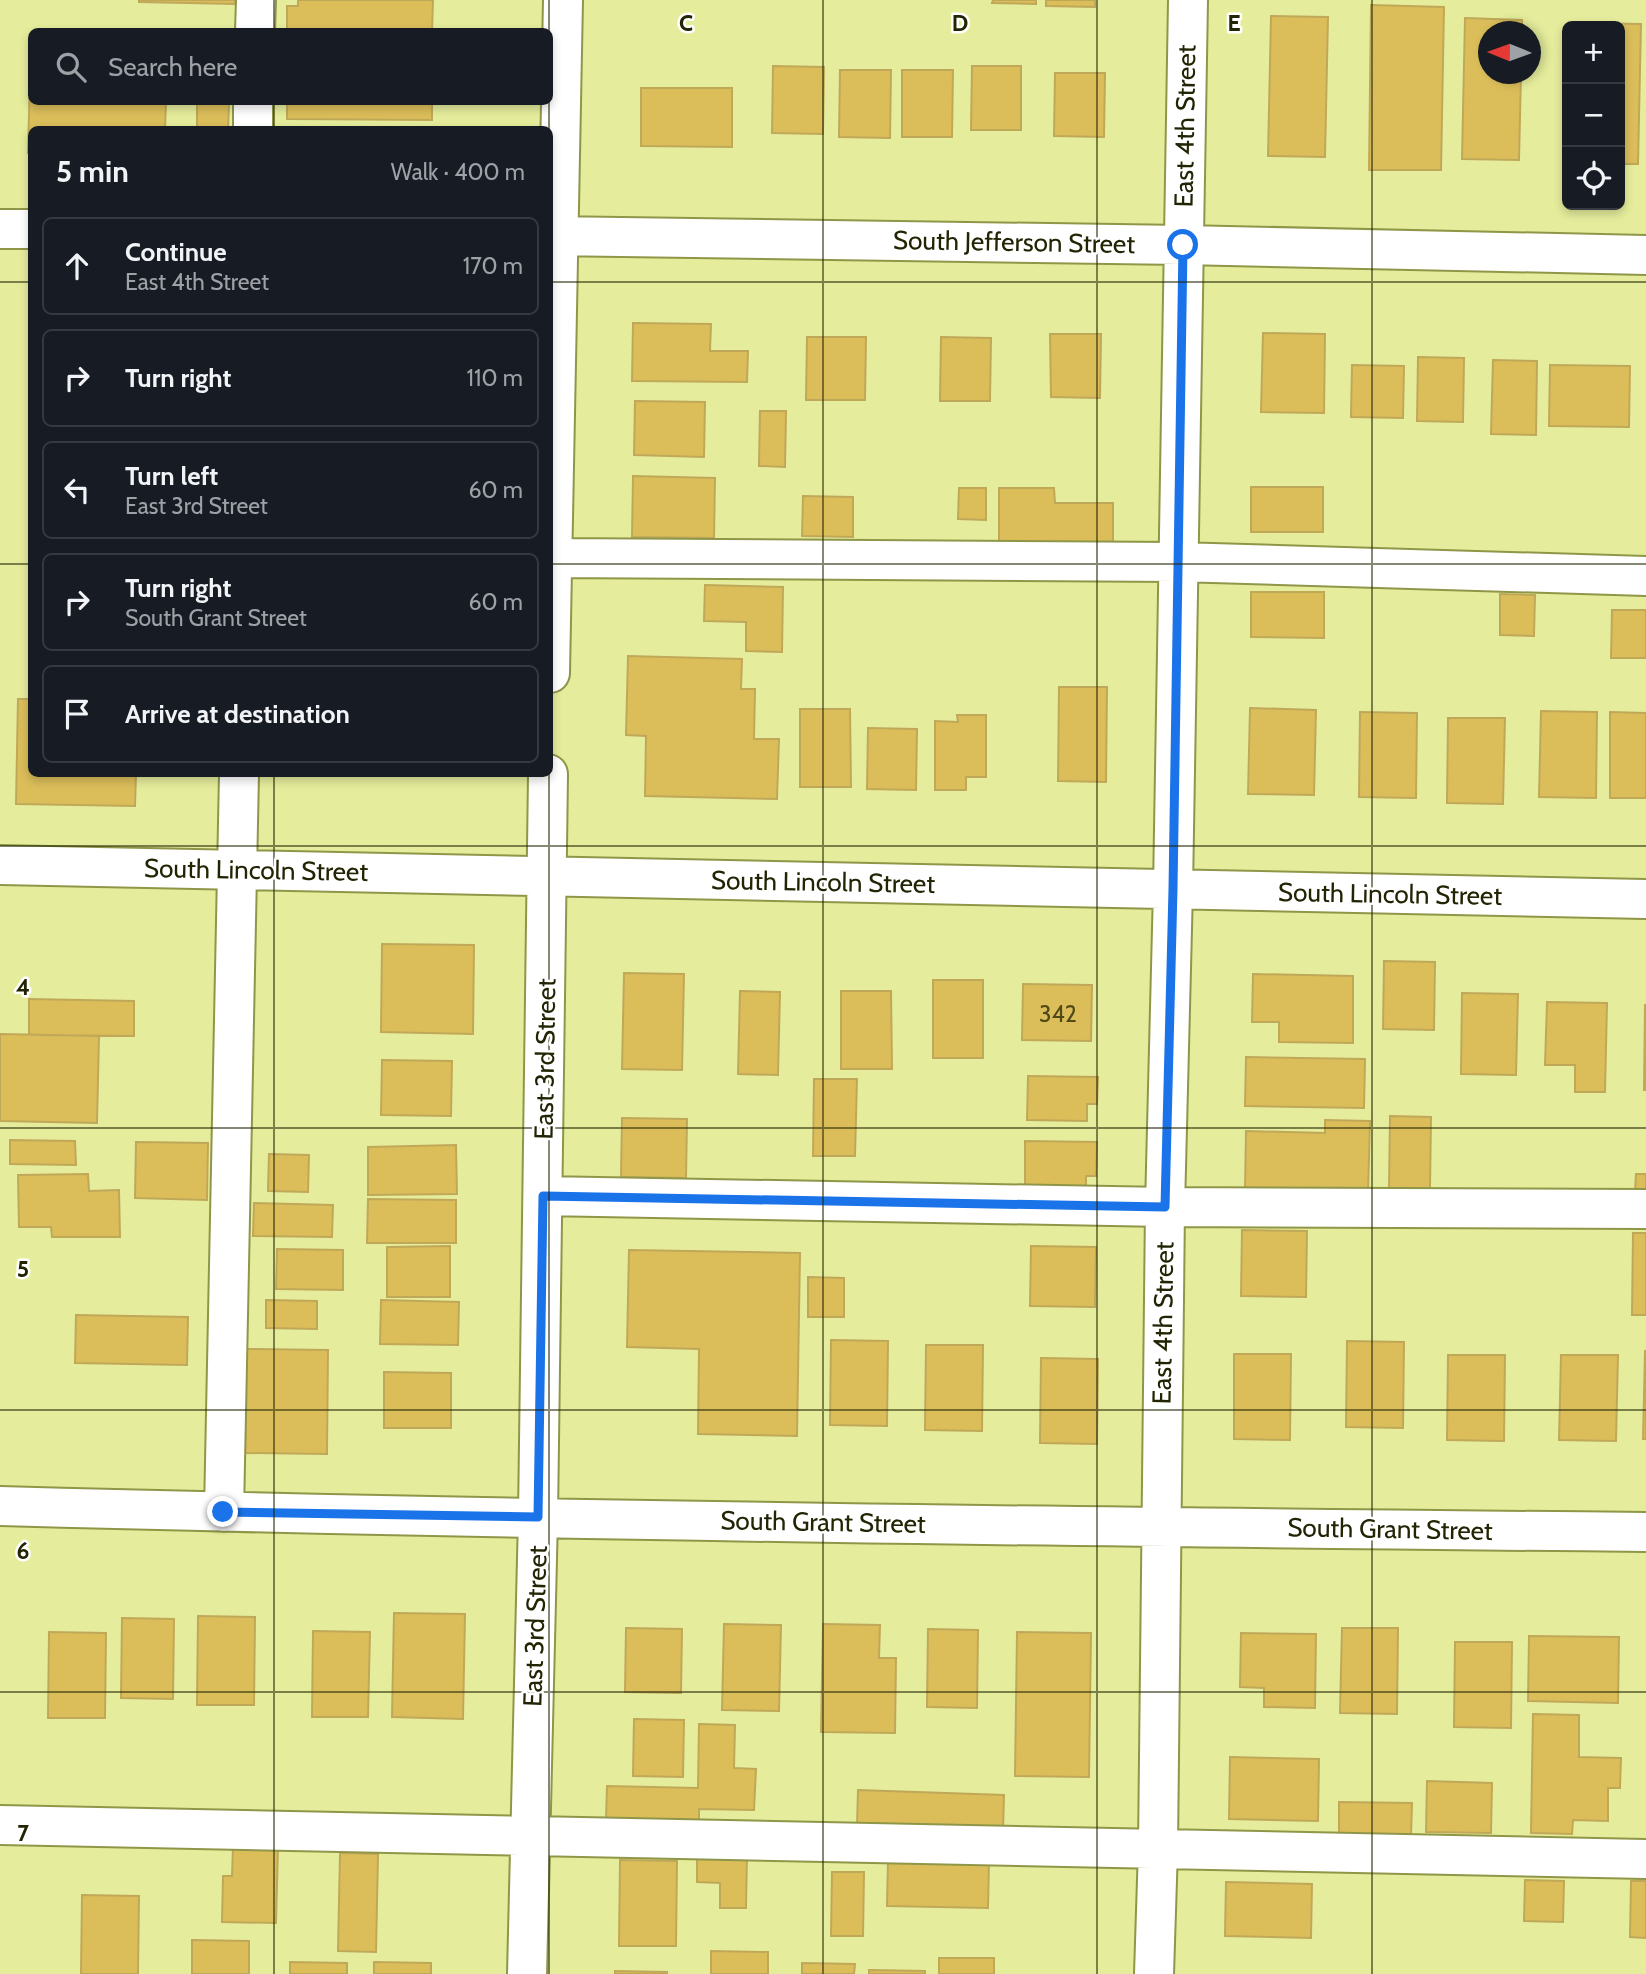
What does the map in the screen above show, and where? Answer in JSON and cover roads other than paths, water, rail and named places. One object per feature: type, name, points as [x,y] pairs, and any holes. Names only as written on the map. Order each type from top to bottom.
[{"type":"street","points":[[255,28],[256,0]]},
{"type":"street","points":[[553,343],[554,236],[563,0]]},
{"type":"street","name":"East 4th Street","points":[[1154,1974],[1158,1848],[1165,1207],[1188,0]]},
{"type":"street","points":[[253,105],[253,126]]},
{"type":"street","points":[[0,229],[28,229]]},
{"type":"street","name":"South Jefferson Street","points":[[554,236],[1646,255]]},
{"type":"street","points":[[553,558],[1178,562],[1646,576]]},
{"type":"street","points":[[223,1512],[239,777]]},
{"type":"street","name":"East 3rd Street","points":[[527,1974],[538,1517],[548,777]]},
{"type":"street","name":"South Lincoln Street","points":[[0,865],[1646,899]]},
{"type":"street","points":[[543,1196],[1165,1207],[1646,1209]]},
{"type":"street","name":"South Grant Street","points":[[0,1506],[1160,1527],[1646,1532]]},
{"type":"street","points":[[0,1825],[1646,1859]]}]
